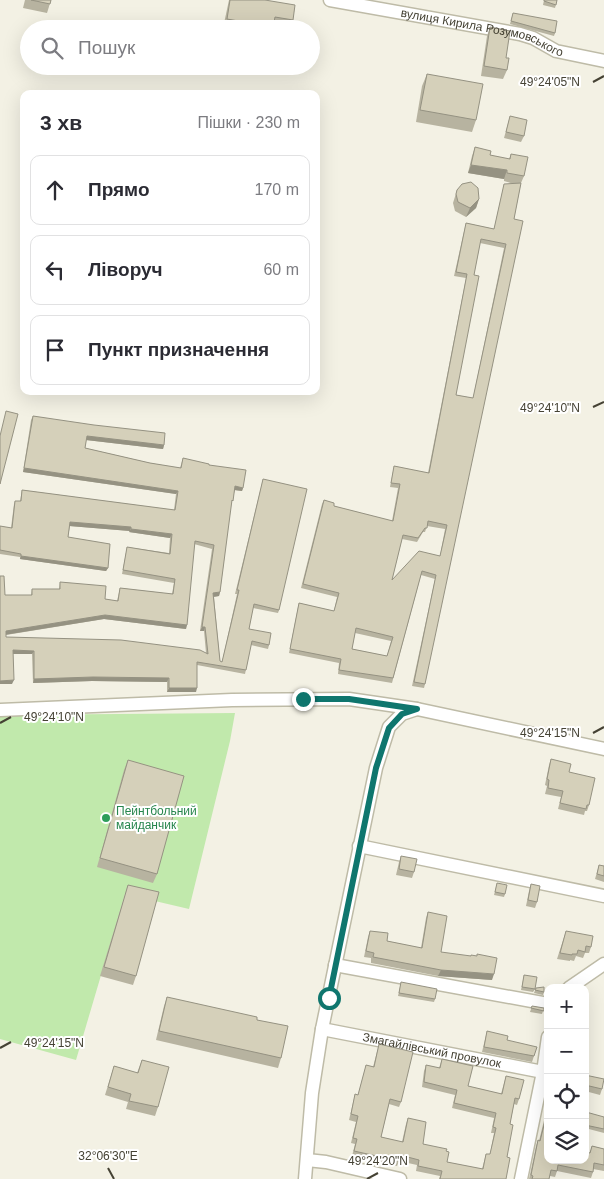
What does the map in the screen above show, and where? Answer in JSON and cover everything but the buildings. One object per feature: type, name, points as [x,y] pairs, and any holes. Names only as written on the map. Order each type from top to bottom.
[{"type":"street","name":"вулиця Кирила Розумовського","points":[[330,0],[520,34],[533,38],[556,51],[604,61]]},
{"type":"street","points":[[0,710],[325,698],[369,701],[417,709],[604,749]]},
{"type":"street","points":[[305,1179],[312,1093],[322,1029],[376,768],[389,728],[402,714],[417,709]]},
{"type":"street","points":[[360,846],[604,896]]},
{"type":"street","points":[[575,984],[604,964]]},
{"type":"street","points":[[335,965],[544,1003]]},
{"type":"street","name":"Змагайлівський провулок","points":[[322,1029],[543,1072]]},
{"type":"street","points":[[521,1179],[544,1065]]},
{"type":"street","points":[[307,1160],[326,1162],[400,1179]]},
{"type":"green space","name":"Пейнтбольний майданчик","points":[[235,713],[230,741],[189,909],[125,894],[76,1060],[0,1039],[0,715]]},
{"type":"place","name":"Пейнтбольний майданчик","points":[[106,818]]},
{"type":"route","points":[[303,699],[349,699],[417,709],[402,714],[389,728],[376,768],[329,998]]}]
